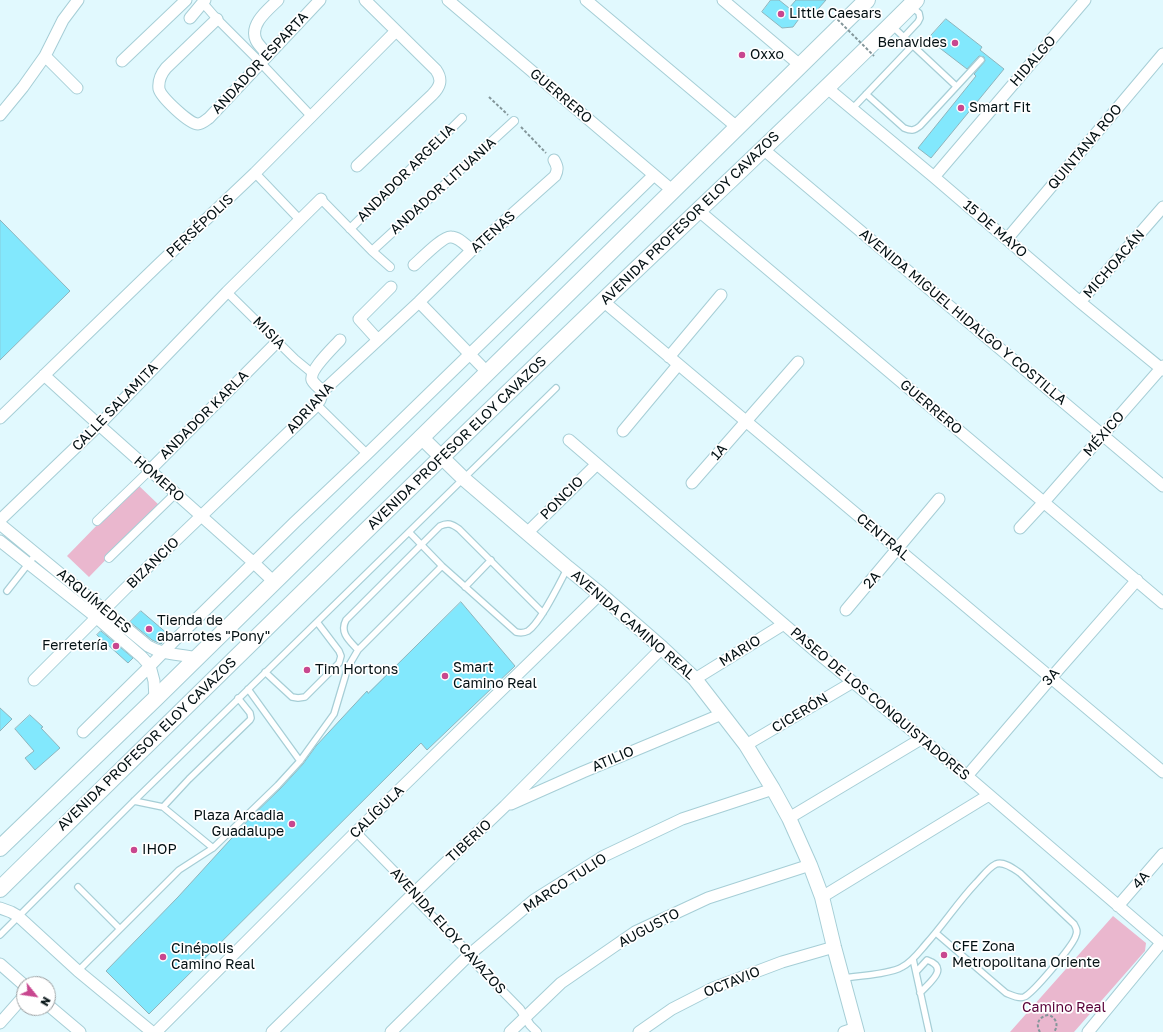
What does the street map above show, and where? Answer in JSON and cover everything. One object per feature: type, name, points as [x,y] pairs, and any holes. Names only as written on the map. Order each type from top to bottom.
[{"type":"main road","name":"AVENIDA PROFESOR ELOY CAVAZOS","points":[[0,848],[197,658],[867,0]]},
{"type":"main road","name":"AVENIDA PROFESOR ELOY CAVAZOS","points":[[0,889],[442,457],[603,301],[699,211],[913,3]]},
{"type":"street","points":[[0,115],[23,87],[45,56],[63,20],[78,0]]},
{"type":"street","points":[[122,61],[186,0]]},
{"type":"street","points":[[265,59],[254,34],[255,28],[264,14],[278,0]]},
{"type":"street","name":"ANDADOR ESPARTA","points":[[217,19],[166,68],[161,75],[159,83],[159,90],[162,96],[193,123],[200,124],[209,118],[320,0]]},
{"type":"street","points":[[357,166],[436,91],[440,82],[440,77],[436,70],[365,0]]},
{"type":"street","name":"GUERRERO","points":[[448,0],[674,191]]},
{"type":"street","points":[[586,0],[738,128]]},
{"type":"street","points":[[723,0],[801,66]]},
{"type":"street","name":"HIDALGO","points":[[934,177],[1085,0]]},
{"type":"street","points":[[190,18],[203,1],[217,19],[265,59],[312,117]]},
{"type":"street","name":"PERSÉPOLIS","points":[[0,418],[255,173],[396,31]]},
{"type":"street","name":"QUINTANA ROO","points":[[1007,239],[1163,54]]},
{"type":"street","points":[[45,56],[77,88]]},
{"type":"street","name":"15 DE MAYO","points":[[826,87],[1080,302],[1162,368]]},
{"type":"street","name":"ANDADOR ARGELIA","points":[[350,229],[462,118]]},
{"type":"street","name":"ANDADOR LITUANIA","points":[[372,251],[514,120]]},
{"type":"street","name":"AVENIDA MIGUEL HIDALGO Y COSTILLA","points":[[763,148],[1163,486]]},
{"type":"street","name":"ATENAS","points":[[419,302],[472,250],[555,176],[558,171],[558,166],[554,160]]},
{"type":"street","points":[[255,173],[300,220]]},
{"type":"street","points":[[83,732],[314,503],[367,454],[654,175]]},
{"type":"street","points":[[321,200],[390,268]]},
{"type":"street","name":"CALLE SALAMITA","points":[[0,520],[98,425],[226,292],[321,200]]},
{"type":"street","name":"MICHOACÁN","points":[[1080,302],[1163,207]]},
{"type":"street","name":"GUERRERO","points":[[699,211],[1163,602]]},
{"type":"street","points":[[414,265],[442,240],[449,237],[458,240],[472,250]]},
{"type":"street","points":[[378,340],[359,319],[391,287]]},
{"type":"street","name":"MISIA","points":[[226,292],[295,359],[312,373]]},
{"type":"street","points":[[669,357],[721,295]]},
{"type":"street","name":"CENTRAL","points":[[603,301],[1163,772]]},
{"type":"street","points":[[419,302],[487,372]]},
{"type":"street","name":"ADRIANA","points":[[202,516],[317,404],[323,391],[419,302]]},
{"type":"street","points":[[323,391],[313,383],[311,376],[312,373],[340,340]]},
{"type":"street","name":"ANDADOR KARLA","points":[[97,521],[150,470],[277,342]]},
{"type":"street","name":"1A","points":[[692,483],[798,362]]},
{"type":"street","points":[[623,431],[678,365]]},
{"type":"street","name":"MÉXICO","points":[[1020,528],[1162,368]]},
{"type":"street","name":"HOMERO","points":[[44,376],[274,582]]},
{"type":"street","points":[[317,404],[367,454]]},
{"type":"street","name":"AVENIDA CAMINO REAL","points":[[421,437],[464,479],[600,594],[696,679],[746,745],[789,818],[810,865],[822,897],[842,978],[852,1031]]},
{"type":"street","name":"PASEO DE LOS CONQUISTADORES","points":[[569,440],[738,586],[967,776],[1162,943]]},
{"type":"street","name":"PONCIO","points":[[527,533],[597,464]]},
{"type":"street","points":[[109,558],[176,493]]},
{"type":"street","name":"2A","points":[[846,610],[898,550],[939,499]]},
{"type":"street","name":"BIZANCIO","points":[[34,680],[202,516]]},
{"type":"street","name":"ARQUÍMEDES","points":[[0,524],[36,554],[101,614],[150,666]]},
{"type":"street","name":"ARQUÍMEDES","points":[[0,541],[148,646],[163,652],[197,658]]},
{"type":"street","name":"3A","points":[[967,776],[1137,580]]},
{"type":"street","name":"CALÍGULA","points":[[156,1032],[357,831],[600,594]]},
{"type":"street","name":"MARIO","points":[[696,679],[784,624]]},
{"type":"street","name":"TIBERIO","points":[[272,1032],[505,806],[662,648]]},
{"type":"street","points":[[150,666],[154,681],[155,699]]},
{"type":"street","name":"CICERÓN","points":[[746,745],[853,682]]},
{"type":"street","name":"ATILIO","points":[[505,806],[722,714]]},
{"type":"street","points":[[789,818],[921,739]]},
{"type":"street","name":"MARCO TULIO","points":[[391,1032],[469,955],[534,900],[604,856],[682,819],[773,789]]},
{"type":"street","points":[[822,897],[989,795]]},
{"type":"street","name":"AVENIDA ELOY CAVAZOS","points":[[357,831],[361,837],[409,886],[417,901],[463,947],[476,964],[520,1009],[525,1018],[537,1032]]},
{"type":"street","name":"4A","points":[[1118,906],[1163,854]]},
{"type":"street","name":"AUGUSTO","points":[[510,1032],[562,983],[635,932],[708,898],[810,865]]},
{"type":"street","points":[[0,908],[18,916],[78,971],[152,1032]]},
{"type":"street","points":[[1088,1032],[1162,943]]},
{"type":"street","name":"OCTAVIO","points":[[639,1032],[672,1008],[713,988],[782,962],[834,947]]},
{"type":"street","points":[[0,964],[16,978]]},
{"type":"street","points":[[0,1023],[16,1005]]},
{"type":"street","points":[[56,1012],[80,1032]]},
{"type":"lane","points":[[904,37],[920,18],[919,13],[913,3]]},
{"type":"lane","points":[[891,25],[956,86]]},
{"type":"lane","points":[[852,109],[913,46]]},
{"type":"lane","points":[[866,94],[904,128],[913,131],[920,126],[981,60]]},
{"type":"lane","points":[[0,935],[238,698],[556,388]]},
{"type":"lane","points":[[358,650],[345,636],[343,628],[346,620],[440,526],[445,524],[450,524],[459,529],[543,613]]},
{"type":"lane","points":[[410,532],[442,566],[516,632],[527,632],[532,628],[543,613],[568,568]]},
{"type":"lane","points":[[7,591],[36,554]]},
{"type":"lane","points":[[465,587],[491,560]]},
{"type":"lane","points":[[78,971],[179,870],[213,848],[278,785],[300,761],[334,714],[348,666],[358,650],[442,566]]},
{"type":"lane","points":[[266,672],[292,697],[298,698],[305,697],[339,663],[341,656],[339,651],[316,622]]},
{"type":"lane","points":[[248,689],[300,761]]},
{"type":"lane","points":[[163,807],[189,779],[250,720],[250,713],[238,698]]},
{"type":"lane","points":[[134,801],[163,807],[213,848]]},
{"type":"lane","points":[[842,978],[901,968],[913,959],[936,933],[965,895],[989,869],[997,864],[1012,867],[1020,873],[1074,924],[1077,930],[1076,936],[1068,949],[1028,994],[1023,997],[1014,997],[1006,993],[936,933]]},
{"type":"lane","points":[[78,887],[120,929]]},
{"type":"lane","points":[[913,959],[929,1032]]},
{"type":"lane","points":[[916,972],[927,960],[931,961],[938,968],[936,975],[920,993]]},
{"type":"path","points":[[834,16],[874,56]]},
{"type":"path","points":[[489,97],[554,160]]},
{"type":"path","points":[[1039,1032],[1037,1025],[1040,1019],[1049,1015],[1056,1022],[1057,1025],[1055,1032]]},
{"type":"green space","points":[[137,484],[159,505],[89,577],[67,556]]},
{"type":"green space","name":"Camino Real","points":[[1113,916],[1146,943],[1145,951],[1074,1032],[1010,1032]]},
{"type":"building","name":"Little Caesars","points":[[771,0],[779,0],[789,8],[796,0],[826,0],[811,17],[804,12],[793,27],[782,28],[762,12]]},
{"type":"building","points":[[946,19],[982,47],[980,50],[1004,69],[931,158],[918,148],[976,76],[974,74],[985,61],[984,57],[979,56],[967,69],[928,39]]},
{"type":"building","points":[[0,220],[70,291],[0,360]]},
{"type":"building","points":[[461,602],[515,666],[427,750],[421,743],[149,1014],[106,971],[178,897],[251,817],[281,788],[303,764],[316,746],[367,691],[368,693]]},
{"type":"building","name":"Tienda de abarrotes \"Pony\"","points":[[141,611],[169,635],[161,644],[152,640],[130,622]]},
{"type":"building","name":"Ferretería","points":[[101,631],[133,658],[128,663],[97,635]]},
{"type":"building","points":[[0,708],[12,719],[0,731]]},
{"type":"building","points":[[30,715],[43,727],[41,728],[60,748],[35,770],[25,758],[34,751],[15,729]]},
{"type":"place","name":"Little Caesars","points":[[781,14]]},
{"type":"place","name":"Benavides","points":[[955,43]]},
{"type":"place","name":"Oxxo","points":[[742,55]]},
{"type":"place","name":"Smart Fit","points":[[961,108]]},
{"type":"place","name":"Tienda de abarrotes \"Pony\"","points":[[149,629]]},
{"type":"place","name":"Ferretería","points":[[116,646]]},
{"type":"place","name":"Tim Hortons","points":[[307,670]]},
{"type":"place","name":"Smart Camino Real","points":[[445,676]]},
{"type":"place","name":"Plaza Arcadia Guadalupe","points":[[292,824]]},
{"type":"place","name":"IHOP","points":[[134,850]]},
{"type":"place","name":"CFE Zona Metropolitana Oriente","points":[[944,955]]},
{"type":"place","name":"Cinépolis Camino Real","points":[[163,957]]}]
